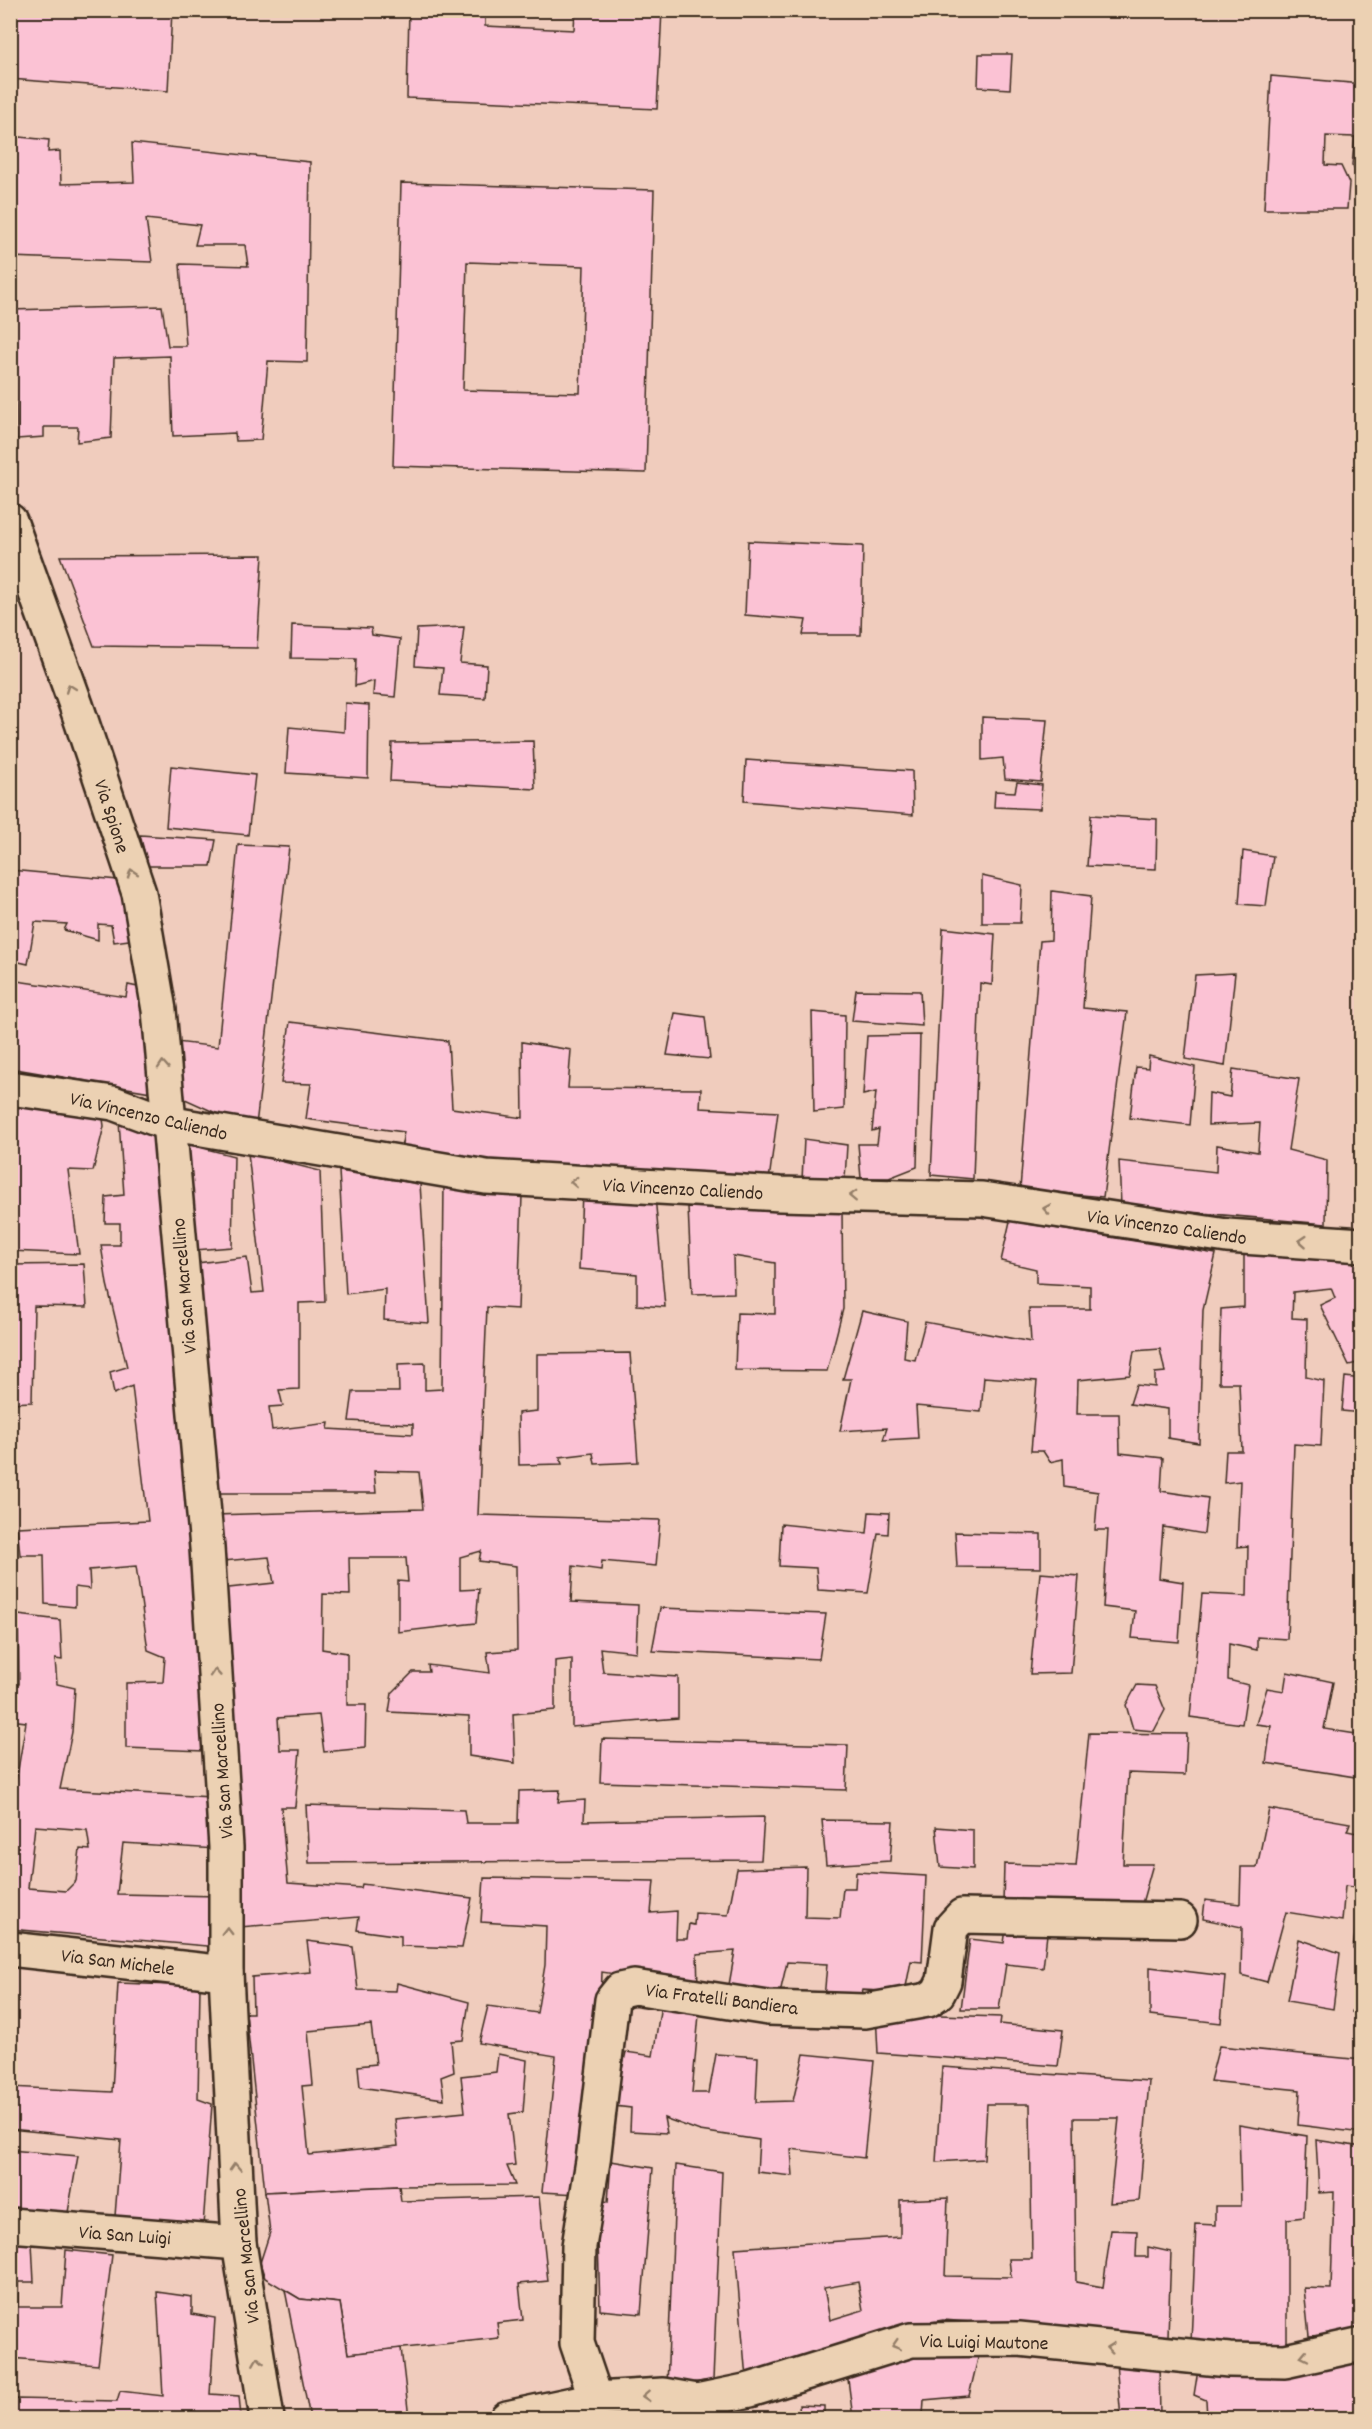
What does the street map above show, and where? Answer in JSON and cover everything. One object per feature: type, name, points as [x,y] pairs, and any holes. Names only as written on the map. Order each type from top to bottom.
[{"type":"street","name":"Via Spione","points":[[10,521],[76,705],[139,893],[159,1010],[167,1123]]},
{"type":"street","name":"Via Vincenzo Caliendo","points":[[10,1088],[113,1102],[167,1123],[486,1176],[780,1194],[982,1199],[1227,1236],[1362,1245]]},
{"type":"street","name":"Via San Marcellino","points":[[167,1123],[207,1548],[226,1847],[226,1974],[239,2243],[267,2418]]},
{"type":"street","name":"Via Fratelli Bandiera","points":[[596,2399],[577,2343],[579,2246],[593,2161],[612,2000],[620,1990],[634,1987],[768,2007],[865,2012],[928,2000],[938,1993],[944,1981],[951,1928],[962,1916],[1180,1920]]},
{"type":"street","name":"Via San Michele","points":[[10,1949],[226,1974]]},
{"type":"street","name":"Via San Luigi","points":[[10,2225],[239,2243]]},
{"type":"street","name":"Via Luigi Mautone","points":[[507,2418],[596,2399],[663,2395],[700,2410],[750,2390],[911,2340],[1019,2339],[1229,2360],[1284,2361],[1362,2344]]},
{"type":"building","points":[[10,10],[172,10],[168,91],[10,79]]},
{"type":"building","points":[[409,10],[485,10],[485,26],[574,30],[575,10],[662,10],[657,109],[407,98]]},
{"type":"building","points":[[979,54],[1012,54],[1010,89],[978,87]]},
{"type":"building","points":[[1271,76],[1362,84],[1362,178],[1352,165],[1355,137],[1326,136],[1325,165],[1341,166],[1349,183],[1347,209],[1264,209]]},
{"type":"building","points":[[10,136],[49,140],[48,152],[60,151],[61,184],[134,182],[132,143],[310,162],[307,362],[268,361],[261,440],[236,441],[235,433],[173,436],[170,356],[114,358],[111,438],[77,442],[78,427],[44,427],[44,437],[17,439],[15,357],[10,357],[10,310],[162,306],[168,346],[186,346],[180,264],[248,266],[245,245],[195,245],[200,225],[146,219],[152,262],[10,257]]},
{"type":"building","points":[[401,183],[654,190],[646,473],[393,466]],"holes":[[[467,262],[584,266],[580,393],[463,390]]]},
{"type":"building","points":[[748,541],[863,546],[861,635],[803,635],[806,620],[745,615]]},
{"type":"building","points":[[263,555],[257,648],[94,646],[60,556]]},
{"type":"building","points":[[292,625],[371,628],[372,635],[400,639],[395,697],[373,695],[374,681],[355,686],[356,659],[291,658]]},
{"type":"building","points":[[464,627],[460,663],[487,665],[485,698],[440,695],[443,668],[415,666],[417,629]]},
{"type":"building","points":[[345,703],[369,705],[368,778],[286,773],[289,727],[344,732]]},
{"type":"building","points":[[982,717],[1047,720],[1041,782],[1005,779],[1003,758],[982,760]]},
{"type":"building","points":[[533,741],[535,789],[390,781],[392,743]]},
{"type":"building","points":[[746,760],[912,771],[913,815],[744,801]]},
{"type":"building","points":[[171,766],[255,775],[248,835],[166,827]]},
{"type":"building","points":[[1017,782],[1042,785],[1040,809],[994,807],[995,791],[1015,792]]},
{"type":"building","points":[[1091,815],[1157,819],[1156,869],[1087,866]]},
{"type":"building","points":[[140,835],[216,840],[211,866],[148,866]]},
{"type":"building","points":[[238,845],[289,847],[256,1125],[216,1113],[185,1099],[177,1042],[218,1047]]},
{"type":"building","points":[[1243,851],[1273,856],[1266,906],[1239,904]]},
{"type":"building","points":[[10,870],[129,881],[144,938],[114,942],[111,925],[98,924],[98,940],[64,930],[67,924],[35,922],[28,964],[10,960]]},
{"type":"building","points":[[982,876],[1022,885],[1020,923],[982,923]]},
{"type":"building","points":[[1052,891],[1091,896],[1083,1008],[1127,1012],[1103,1197],[1020,1189],[1040,941],[1051,940]]},
{"type":"building","points":[[943,928],[995,934],[992,985],[980,983],[973,1179],[931,1175]]},
{"type":"building","points":[[1235,973],[1225,1066],[1185,1059],[1195,975]]},
{"type":"building","points":[[10,980],[126,997],[128,985],[152,990],[151,1092],[10,1068]]},
{"type":"building","points":[[856,990],[920,991],[922,1026],[852,1021]]},
{"type":"building","points":[[812,1012],[845,1015],[844,1109],[814,1112]]},
{"type":"building","points":[[675,1013],[705,1017],[710,1059],[667,1055]]},
{"type":"building","points":[[290,1022],[448,1041],[452,1108],[523,1118],[522,1042],[571,1050],[568,1088],[701,1089],[700,1108],[778,1112],[769,1180],[495,1165],[401,1149],[404,1132],[306,1119],[311,1084],[281,1083]]},
{"type":"building","points":[[920,1035],[917,1167],[889,1178],[861,1178],[858,1144],[877,1144],[879,1129],[872,1131],[876,1092],[863,1095],[867,1036]]},
{"type":"building","points":[[1149,1056],[1195,1067],[1190,1125],[1130,1118],[1136,1067],[1148,1068]]},
{"type":"building","points":[[1233,1069],[1299,1079],[1288,1150],[1327,1160],[1326,1224],[1121,1206],[1119,1161],[1216,1172],[1217,1145],[1258,1152],[1260,1123],[1208,1125],[1209,1093],[1230,1097]]},
{"type":"building","points":[[10,1104],[102,1112],[104,1126],[93,1171],[68,1170],[79,1254],[10,1251]]},
{"type":"building","points":[[119,1121],[160,1129],[207,1658],[204,1751],[126,1748],[126,1683],[163,1682],[165,1657],[148,1650],[136,1566],[89,1570],[90,1589],[75,1587],[75,1607],[45,1604],[44,1555],[20,1555],[17,1527],[148,1521],[132,1386],[114,1394],[110,1372],[127,1367],[107,1284],[101,1245],[120,1245],[120,1223],[105,1223],[106,1197],[124,1195]]},
{"type":"building","points":[[804,1139],[847,1145],[845,1179],[802,1180]]},
{"type":"building","points":[[187,1144],[234,1156],[232,1247],[195,1250]]},
{"type":"building","points":[[248,1153],[320,1171],[325,1302],[299,1303],[299,1389],[279,1390],[283,1406],[269,1407],[272,1430],[329,1423],[328,1429],[413,1434],[413,1424],[349,1421],[353,1392],[399,1392],[398,1364],[425,1363],[425,1390],[442,1389],[444,1182],[522,1195],[518,1309],[487,1307],[478,1515],[660,1520],[656,1566],[602,1561],[601,1570],[573,1566],[571,1602],[638,1605],[636,1652],[600,1648],[603,1672],[678,1677],[678,1718],[572,1727],[572,1659],[555,1661],[555,1710],[513,1714],[515,1763],[469,1756],[469,1716],[389,1712],[392,1693],[413,1672],[429,1672],[428,1665],[490,1673],[487,1652],[517,1650],[516,1566],[479,1561],[481,1551],[460,1557],[460,1590],[479,1589],[476,1623],[398,1632],[398,1581],[408,1582],[406,1558],[349,1558],[350,1595],[323,1594],[322,1649],[347,1653],[347,1705],[366,1705],[365,1748],[324,1752],[319,1715],[278,1718],[280,1750],[300,1750],[295,1807],[281,1807],[288,1883],[361,1888],[362,1884],[472,1898],[462,1948],[401,1946],[401,1936],[357,1930],[359,1917],[240,1927],[220,1589],[274,1583],[269,1557],[223,1561],[215,1515],[423,1509],[419,1472],[374,1471],[376,1493],[212,1493],[197,1263],[247,1257],[252,1293],[264,1292]]},
{"type":"building","points":[[339,1171],[420,1184],[429,1323],[384,1320],[385,1289],[346,1294]]},
{"type":"building","points":[[582,1192],[655,1196],[665,1307],[637,1305],[637,1274],[579,1269]]},
{"type":"building","points":[[688,1207],[842,1211],[843,1309],[827,1371],[735,1370],[737,1313],[775,1314],[775,1263],[733,1256],[734,1293],[692,1294]]},
{"type":"building","points":[[1010,1221],[1216,1254],[1203,1310],[1199,1443],[1168,1438],[1168,1409],[1130,1404],[1136,1385],[1155,1387],[1155,1373],[1165,1372],[1160,1349],[1134,1351],[1130,1375],[1078,1380],[1077,1414],[1119,1414],[1120,1453],[1163,1458],[1161,1491],[1208,1498],[1204,1534],[1163,1527],[1159,1578],[1183,1582],[1179,1642],[1132,1638],[1135,1611],[1103,1607],[1108,1530],[1095,1530],[1098,1492],[1064,1487],[1063,1459],[1050,1462],[1043,1451],[1031,1451],[1037,1381],[984,1377],[981,1412],[916,1406],[918,1438],[883,1440],[887,1428],[840,1431],[851,1379],[843,1379],[862,1311],[907,1321],[904,1358],[915,1360],[925,1322],[1031,1342],[1029,1309],[1090,1309],[1090,1286],[1036,1283],[1036,1269],[1001,1261]]},
{"type":"building","points":[[1244,1252],[1362,1260],[1362,1362],[1349,1365],[1320,1305],[1335,1298],[1331,1288],[1293,1292],[1292,1318],[1307,1319],[1306,1377],[1324,1381],[1321,1446],[1294,1444],[1287,1639],[1257,1637],[1257,1650],[1229,1644],[1228,1680],[1248,1685],[1242,1724],[1190,1717],[1202,1594],[1247,1596],[1248,1546],[1237,1547],[1240,1481],[1224,1483],[1226,1451],[1242,1451],[1239,1383],[1219,1383],[1221,1309],[1244,1307]]},
{"type":"building","points":[[84,1264],[87,1307],[34,1306],[32,1402],[10,1403],[10,1265]]},
{"type":"building","points":[[630,1353],[638,1462],[595,1464],[593,1453],[560,1457],[562,1464],[519,1465],[518,1413],[537,1411],[537,1354]]},
{"type":"building","points":[[1345,1377],[1362,1379],[1362,1413],[1342,1411]]},
{"type":"building","points":[[869,1512],[889,1513],[888,1534],[878,1533],[868,1593],[818,1590],[816,1568],[779,1566],[781,1524],[867,1533]]},
{"type":"building","points":[[955,1532],[1041,1534],[1041,1568],[957,1567]]},
{"type":"building","points":[[1040,1573],[1079,1576],[1071,1673],[1030,1674]]},
{"type":"building","points":[[660,1608],[826,1614],[819,1659],[652,1651]]},
{"type":"building","points":[[18,1615],[60,1620],[62,1660],[55,1659],[57,1684],[75,1688],[72,1732],[60,1789],[212,1797],[216,1849],[123,1843],[117,1894],[220,1896],[218,1947],[10,1929],[10,1788],[15,1788],[26,1722],[10,1720],[10,1683],[19,1684]],"holes":[[[35,1826],[87,1830],[90,1850],[80,1849],[76,1881],[66,1891],[28,1888]]]},
{"type":"building","points":[[1287,1672],[1333,1682],[1324,1729],[1362,1735],[1362,1778],[1266,1763],[1271,1726],[1256,1724],[1267,1688],[1284,1691]]},
{"type":"building","points":[[1137,1685],[1155,1686],[1165,1710],[1154,1731],[1133,1729],[1126,1705]]},
{"type":"building","points":[[1089,1733],[1187,1734],[1185,1775],[1128,1773],[1123,1864],[1153,1864],[1141,1907],[1003,1904],[1004,1864],[1076,1866]]},
{"type":"building","points":[[602,1739],[848,1745],[846,1790],[600,1782]]},
{"type":"building","points":[[560,1790],[558,1802],[585,1800],[584,1821],[764,1817],[761,1860],[309,1863],[306,1805],[464,1810],[466,1823],[518,1823],[519,1791]]},
{"type":"building","points":[[1269,1809],[1350,1823],[1347,1831],[1362,1834],[1362,1951],[1353,1949],[1361,1888],[1345,1886],[1342,1921],[1286,1912],[1267,1982],[1241,1975],[1242,1927],[1203,1919],[1205,1900],[1240,1904],[1241,1867],[1257,1867]]},
{"type":"building","points":[[822,1820],[893,1821],[890,1861],[826,1865]]},
{"type":"building","points":[[936,1827],[973,1830],[973,1869],[940,1867]]},
{"type":"building","points":[[806,1867],[805,1917],[840,1918],[843,1888],[855,1888],[856,1872],[926,1876],[922,1962],[911,1961],[905,1992],[863,1990],[860,2005],[824,1999],[827,1964],[787,1962],[778,2002],[727,1996],[735,1951],[697,1954],[698,1986],[602,1972],[600,2028],[578,2194],[542,2192],[556,2056],[479,2043],[488,2006],[537,2013],[545,1965],[546,1926],[481,1922],[484,1878],[654,1881],[651,1913],[677,1911],[676,1939],[687,1939],[689,1924],[694,1925],[695,1913],[728,1915],[737,1869]]},
{"type":"building","points":[[1007,1922],[1048,1926],[1043,1968],[1006,1964],[999,2009],[961,2009],[970,1939],[1004,1943]]},
{"type":"building","points":[[1299,1939],[1340,1953],[1333,2009],[1287,2001]]},
{"type":"building","points":[[307,1941],[353,1947],[358,1990],[396,1991],[397,1983],[469,2002],[463,2040],[451,2041],[454,2072],[441,2077],[444,2099],[360,2087],[358,2066],[376,2064],[371,2025],[308,2031],[313,2085],[302,2086],[309,2155],[398,2146],[395,2119],[465,2112],[461,2076],[496,2072],[498,2054],[527,2060],[523,2112],[509,2114],[515,2165],[507,2166],[515,2185],[399,2186],[265,2192],[246,2013],[253,2013],[252,1977],[311,1972]]},
{"type":"building","points":[[1150,1967],[1225,1976],[1221,2023],[1150,2015]]},
{"type":"building","points":[[118,1983],[200,1986],[198,2099],[212,2104],[203,2226],[115,2216],[121,2140],[10,2129],[10,2087],[112,2092]]},
{"type":"building","points":[[1362,1985],[1362,2016],[1352,2012]]},
{"type":"building","points":[[662,1998],[700,2003],[692,2093],[709,2093],[716,2054],[758,2057],[756,2102],[793,2101],[804,2054],[874,2061],[864,2158],[791,2149],[793,2176],[757,2172],[759,2140],[700,2131],[664,2118],[667,2133],[630,2131],[631,2108],[614,2106],[626,2052],[653,2056]]},
{"type":"building","points":[[876,2013],[1001,2017],[1000,2024],[1063,2030],[1058,2066],[878,2053]]},
{"type":"building","points":[[1219,2046],[1362,2060],[1362,2133],[1298,2125],[1300,2090],[1210,2081]]},
{"type":"building","points":[[942,2067],[1149,2081],[1139,2201],[1110,2203],[1119,2118],[1074,2118],[1076,2282],[1103,2287],[1111,2230],[1137,2231],[1136,2257],[1148,2257],[1148,2247],[1171,2252],[1168,2336],[943,2320],[889,2329],[746,2379],[735,2248],[900,2237],[900,2200],[948,2198],[945,2276],[1011,2277],[1009,2259],[1032,2259],[1030,2104],[987,2104],[984,2159],[936,2162]],"holes":[[[858,2282],[863,2310],[830,2320],[824,2288]]]},
{"type":"building","points":[[1239,2125],[1307,2136],[1304,2217],[1287,2219],[1287,2349],[1191,2343],[1196,2224],[1215,2225],[1215,2206],[1241,2206]]},
{"type":"building","points":[[1316,2140],[1362,2147],[1362,2333],[1309,2336],[1304,2288],[1331,2289],[1334,2192],[1319,2193]]},
{"type":"building","points":[[10,2150],[78,2156],[67,2218],[10,2211]]},
{"type":"building","points":[[611,2161],[653,2168],[641,2314],[600,2310],[598,2238],[593,2238],[599,2199],[608,2202]]},
{"type":"building","points":[[676,2165],[722,2172],[713,2380],[667,2386]]},
{"type":"building","points":[[399,2186],[401,2201],[539,2197],[548,2281],[519,2284],[523,2320],[497,2323],[499,2338],[348,2354],[340,2303],[300,2299],[265,2278],[260,2263],[270,2232],[265,2192]]},
{"type":"building","points":[[10,2242],[32,2243],[34,2282],[18,2282],[18,2307],[62,2307],[66,2250],[112,2255],[98,2365],[10,2358]]},
{"type":"building","points":[[285,2290],[300,2299],[340,2303],[348,2354],[401,2348],[409,2418],[310,2418]]},
{"type":"building","points":[[157,2292],[192,2297],[192,2314],[215,2318],[210,2394],[239,2396],[241,2418],[13,2418],[15,2399],[117,2401],[120,2391],[163,2396]]},
{"type":"building","points":[[907,2348],[979,2354],[969,2396],[924,2400],[923,2415],[965,2414],[965,2418],[853,2418],[846,2364]]},
{"type":"building","points":[[1115,2352],[1159,2361],[1160,2418],[1121,2418]]},
{"type":"building","points":[[1362,2354],[1362,2418],[1207,2418],[1206,2400],[1194,2395],[1199,2364]]},
{"type":"building","points":[[656,2402],[659,2418],[601,2418],[600,2413]]},
{"type":"building","points":[[799,2405],[824,2406],[824,2418],[800,2418]]}]
